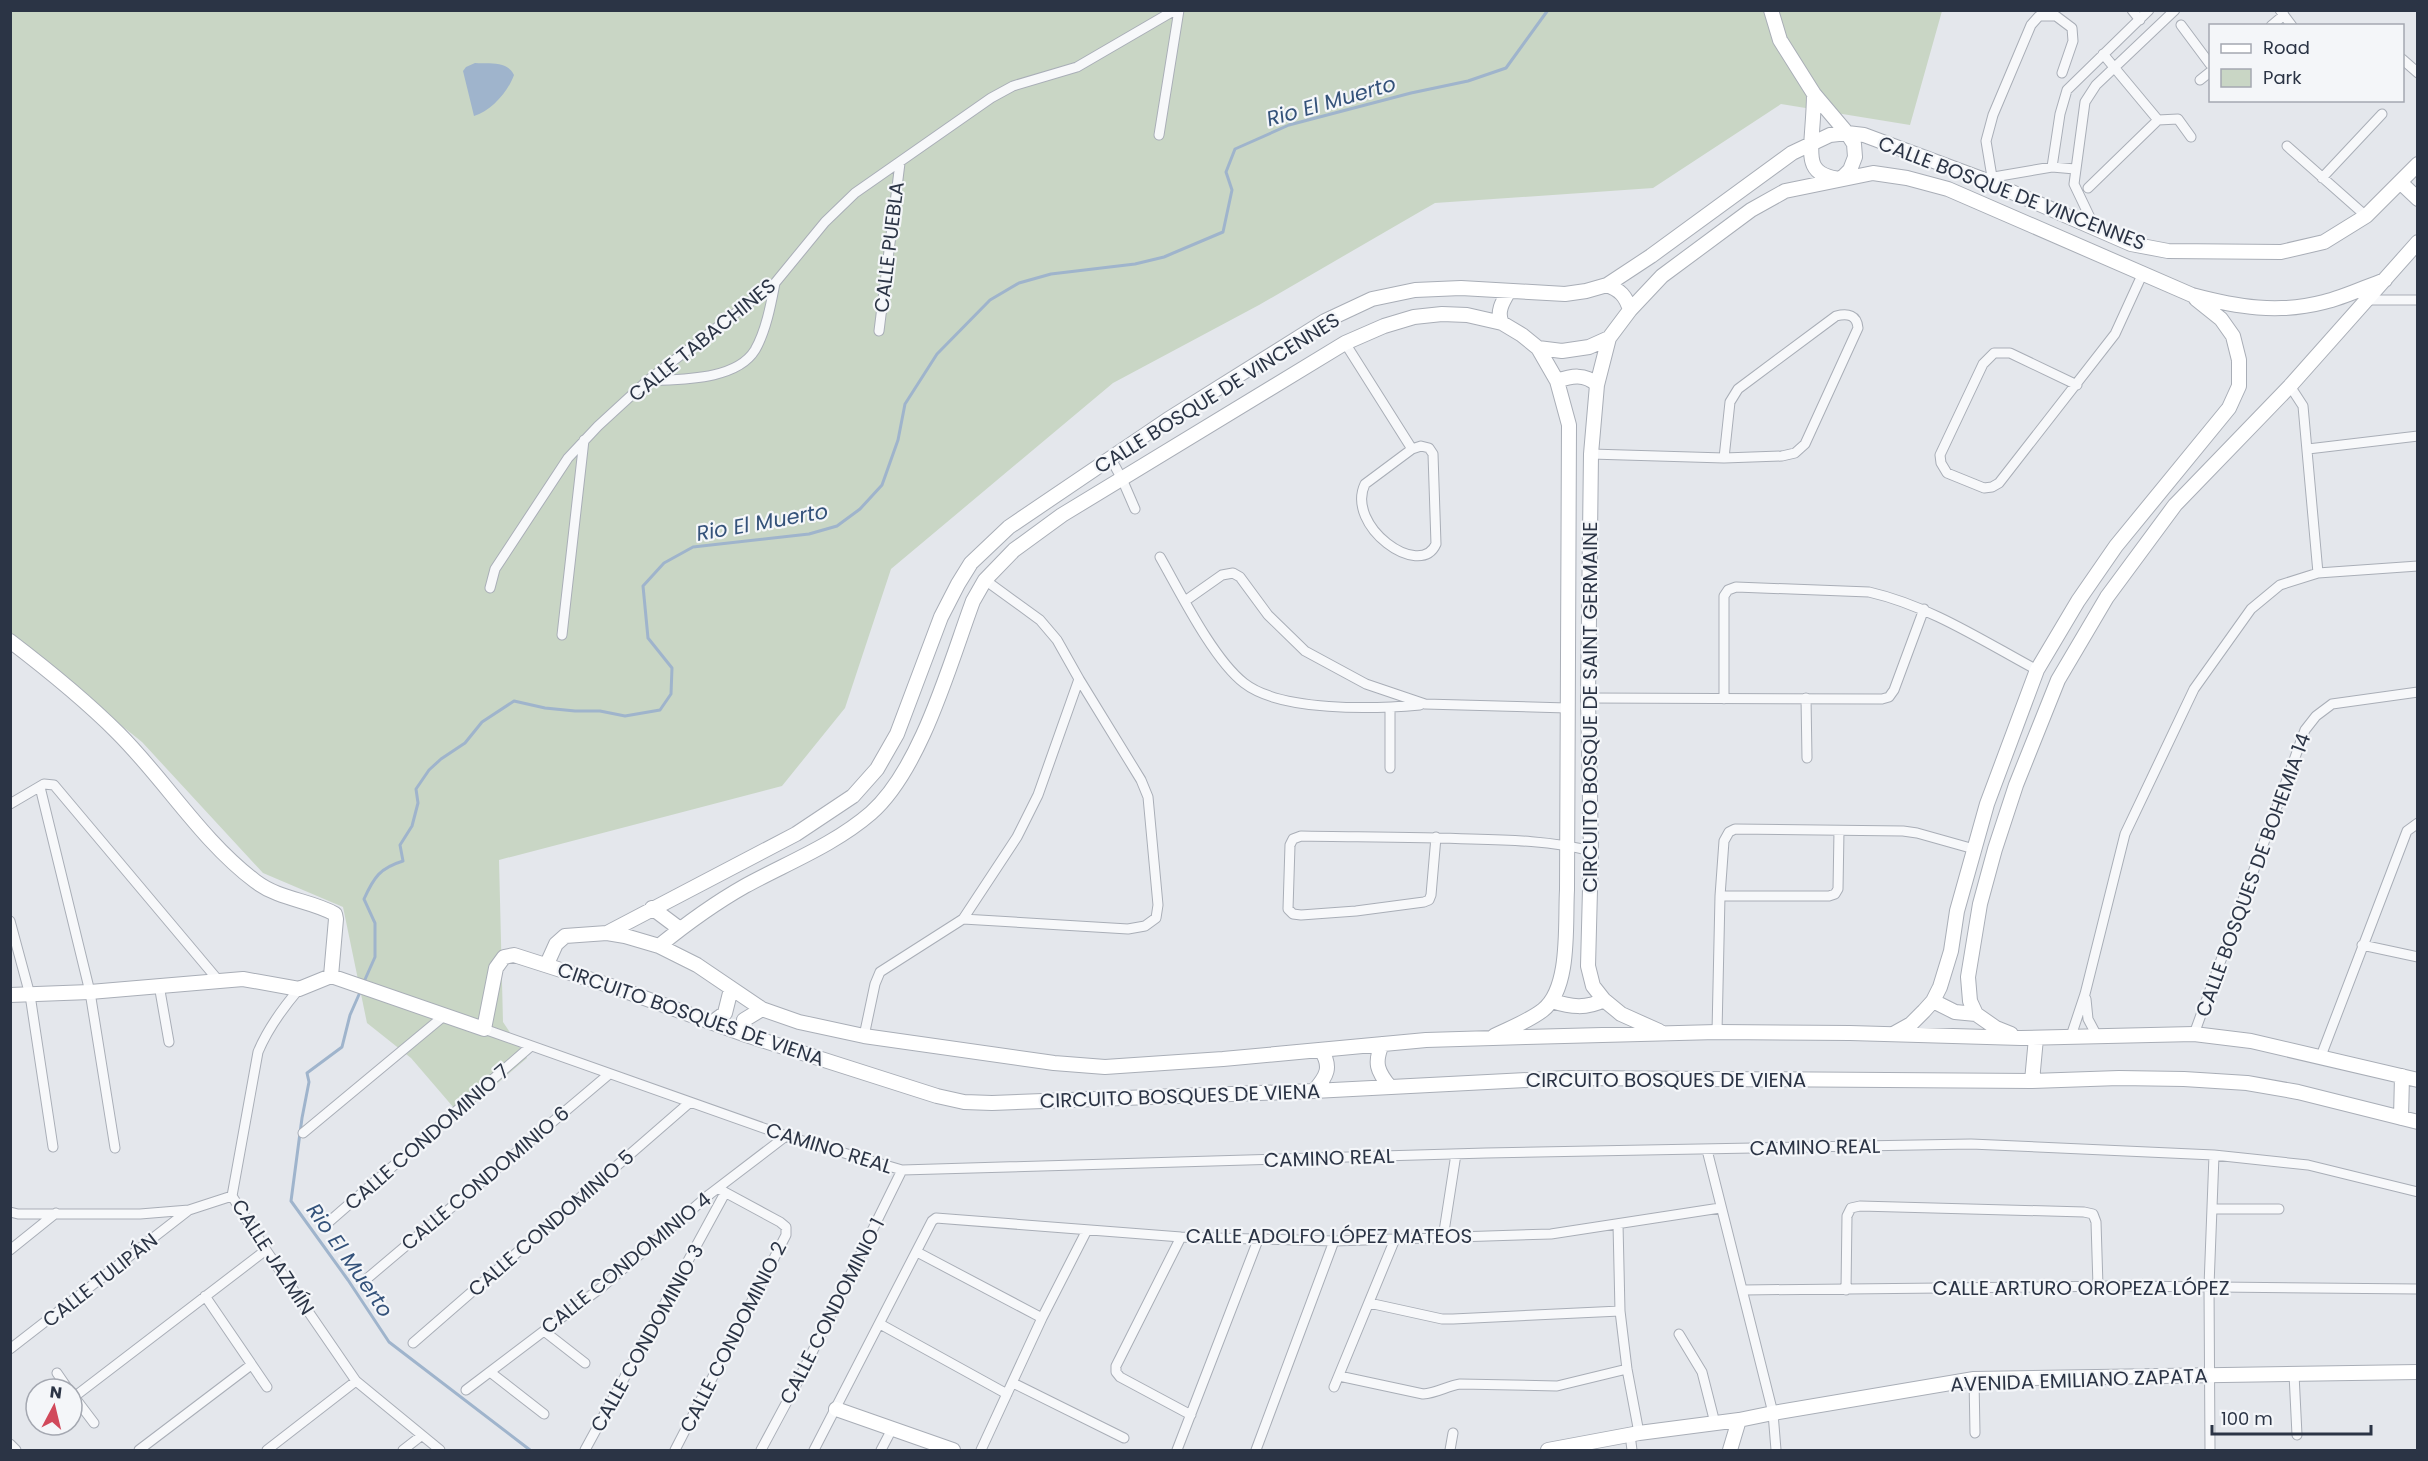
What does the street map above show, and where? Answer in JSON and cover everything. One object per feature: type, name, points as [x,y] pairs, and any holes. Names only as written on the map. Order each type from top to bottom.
[{"type":"main road","points":[[1771,10],[1780,40],[1814,93],[1854,144],[1855,157],[1850,170],[1841,179],[1827,178],[1816,170],[1810,158],[1814,93]]},
{"type":"main road","name":"CALLE BOSQUE DE VINCENNES","points":[[607,933],[796,834],[853,796],[877,770],[897,734],[941,617],[957,584],[971,563],[1009,527],[1167,420],[1325,321],[1372,299],[1415,290],[1461,288],[1565,294],[1607,285],[1651,256],[1792,153],[1830,135],[1847,133],[1864,135],[1987,178],[2096,230],[2131,244],[2168,251],[2281,252],[2324,242],[2366,216]]},
{"type":"main road","points":[[2366,216],[2418,164]]},
{"type":"main road","name":"CALLE BOSQUE DE VINCENNES","points":[[1610,338],[1630,310],[1662,276],[1751,210],[1785,190],[1873,173],[1907,178],[1948,189],[2192,295]]},
{"type":"main road","points":[[2400,182],[2418,199]]},
{"type":"main road","points":[[1976,1014],[1970,1001],[1968,977],[1980,904],[2016,785],[2058,680],[2107,597],[2168,514],[2290,386],[2418,242]]},
{"type":"main road","points":[[2192,295],[2226,304],[2260,309],[2294,308],[2326,302],[2385,280]]},
{"type":"main road","points":[[1607,285],[1618,290],[1626,299],[1630,310]]},
{"type":"main road","points":[[1502,323],[1498,317],[1501,305],[1509,291]]},
{"type":"main road","points":[[1893,1034],[1911,1024],[1933,1001],[1940,987],[1951,951],[1957,911],[1987,804],[2037,670],[2078,601],[2116,546],[2229,408],[2239,386],[2239,360],[2233,336],[2221,319],[2192,295]]},
{"type":"main road","name":"CALLE BOSQUE DE VINCENNES","points":[[659,946],[680,928],[744,887],[834,840],[872,812],[896,782],[917,748],[973,601],[986,580],[1014,550],[1062,515],[1345,344],[1384,326],[1414,317],[1442,314],[1467,315],[1502,323],[1538,348]]},
{"type":"main road","points":[[1538,348],[1562,351],[1589,347],[1610,338]]},
{"type":"main road","name":"CIRCUITO BOSQUE DE SAINT GERMAINE","points":[[1610,338],[1597,385],[1592,454],[1588,698],[1591,851],[1588,966],[1593,986],[1604,1000],[1621,1014],[1670,1034]]},
{"type":"main road","points":[[1491,1038],[1528,1019],[1552,1001],[1563,966],[1567,890],[1569,425],[1557,381],[1538,348]]},
{"type":"main road","points":[[1557,381],[1569,376],[1582,376],[1591,379],[1597,385]]},
{"type":"main road","points":[[10,641],[52,673],[119,734],[214,844],[256,882],[288,899],[335,914],[336,918],[335,977],[299,989],[243,979],[90,992],[10,995]]},
{"type":"main road","points":[[652,908],[680,928]]},
{"type":"main road","name":"CIRCUITO BOSQUES DE VIENA","points":[[2418,1080],[2250,1041],[2194,1034],[2021,1038],[1717,1032],[1491,1038],[1382,1044],[1105,1066],[1054,1063],[864,1035],[798,1022],[762,1010],[697,965],[659,946],[607,933],[566,936],[556,944],[547,964],[746,1035],[938,1096],[964,1102],[992,1103],[1314,1091],[1566,1078],[2032,1081],[2119,1078],[2247,1083],[2308,1094],[2418,1122]]},
{"type":"main road","points":[[484,1029],[496,968],[504,957],[514,955],[547,964]]},
{"type":"main road","name":"CAMINO REAL","points":[[335,977],[390,994],[484,1029]]},
{"type":"main road","points":[[713,1022],[725,1013],[731,989]]},
{"type":"main road","points":[[1552,1001],[1567,1006],[1581,1007],[1594,1006],[1604,1000]]},
{"type":"main road","points":[[1933,1001],[1955,1012],[1976,1014],[1996,1028],[2021,1038]]},
{"type":"main road","points":[[746,1035],[744,1020],[762,1010]]},
{"type":"main road","points":[[2032,1081],[2036,1038]]},
{"type":"main road","points":[[1382,1044],[1376,1057],[1376,1068],[1390,1087]]},
{"type":"main road","points":[[1314,1091],[1325,1079],[1329,1069],[1328,1061],[1321,1050]]},
{"type":"main road","points":[[2401,1118],[2402,1076]]},
{"type":"main road","name":"AVENIDA EMILIANO ZAPATA","points":[[1549,1450],[1974,1379],[2418,1372]]},
{"type":"main road","points":[[836,1408],[953,1450]]},
{"type":"main road","points":[[1730,1450],[1739,1420]]},
{"type":"street","points":[[1159,135],[1177,10]]},
{"type":"street","name":"CALLE TABACHINES","points":[[490,588],[495,569],[568,458],[584,440],[647,381],[775,283],[825,222],[855,193],[991,98],[1013,86],[1077,67],[1177,10]]},
{"type":"street","points":[[2132,10],[2140,20]]},
{"type":"street","points":[[2052,167],[2060,114],[2067,90],[2149,10]]},
{"type":"street","points":[[2096,230],[2074,187],[2085,102],[2096,85],[2175,10]]},
{"type":"street","points":[[2062,73],[2073,41],[2072,28],[2056,16],[2039,16],[2031,25],[1993,114],[1986,141],[1987,178],[2052,167],[2075,169]]},
{"type":"street","points":[[2181,25],[2209,61]]},
{"type":"street","points":[[2103,54],[2158,120]]},
{"type":"street","points":[[2404,60],[2417,72]]},
{"type":"street","points":[[2200,80],[2209,73]]},
{"type":"street","points":[[2322,178],[2382,114]]},
{"type":"street","points":[[2088,188],[2158,120],[2178,119],[2191,136]]},
{"type":"street","points":[[2287,146],[2366,216]]},
{"type":"street","name":"CALLE PUEBLA","points":[[879,331],[900,163]]},
{"type":"street","points":[[2077,385],[2010,353],[1994,353],[1983,364],[1940,455],[1941,463],[1947,473],[1984,488],[1992,488],[1999,483],[2077,385],[2115,334],[2142,274]]},
{"type":"street","points":[[647,381],[695,378],[726,372],[743,362],[755,350],[771,307],[775,283]]},
{"type":"street","points":[[2367,300],[2418,300]]},
{"type":"street","points":[[1592,454],[1724,458],[1782,456],[1795,453],[1805,444],[1858,328],[1857,321],[1852,316],[1844,314],[1836,316],[1738,388],[1730,402],[1724,458]]},
{"type":"street","points":[[1345,344],[1412,449]]},
{"type":"street","points":[[2290,386],[2303,406],[2318,573]]},
{"type":"street","points":[[2308,449],[2418,436]]},
{"type":"street","points":[[562,635],[584,440]]},
{"type":"street","points":[[1421,446],[1429,448],[1433,454],[1436,544],[1433,552],[1417,557],[1408,555],[1381,539],[1366,520],[1361,501],[1361,492],[1365,484],[1412,449],[1421,446]]},
{"type":"street","points":[[1111,459],[1135,509]]},
{"type":"street","points":[[1160,557],[1217,652],[1242,682],[1272,698],[1291,703],[1390,708],[1425,704],[1567,708]]},
{"type":"street","points":[[2070,1036],[2085,994],[2125,834],[2194,689],[2251,609],[2280,585],[2318,573],[2418,566]]},
{"type":"street","points":[[1185,601],[1222,574],[1233,573],[1240,577],[1268,615],[1305,651],[1366,684],[1425,704]]},
{"type":"street","points":[[963,919],[1128,929],[1145,926],[1156,918],[1158,905],[1148,797],[1140,780],[1078,679],[1057,640],[1040,620],[986,580]]},
{"type":"street","points":[[1724,699],[1724,596],[1728,590],[1736,587],[1869,592],[1924,609],[2037,670]]},
{"type":"street","points":[[1588,698],[1882,699],[1889,697],[1924,609]]},
{"type":"street","points":[[864,1035],[875,984],[880,972],[963,919],[1017,837],[1033,806],[1061,733],[1078,679]]},
{"type":"street","name":"CALLE BOSQUES DE BOHEMIA 14","points":[[2194,1034],[2305,730],[2316,716],[2332,704],[2418,693]]},
{"type":"street","points":[[1806,698],[1807,758]]},
{"type":"street","points":[[1390,708],[1390,768]]},
{"type":"street","points":[[10,804],[40,786],[50,783],[54,785],[218,980]]},
{"type":"street","points":[[40,786],[90,992],[115,1148]]},
{"type":"street","points":[[2321,1056],[2407,831],[2418,823]]},
{"type":"street","points":[[1717,1032],[1720,896],[1724,841],[1729,832],[1735,829],[1917,833],[1974,849]]},
{"type":"street","points":[[1720,896],[1829,896],[1835,894],[1838,889],[1839,831]]},
{"type":"street","points":[[1436,837],[1429,900],[1356,911],[1293,914],[1288,909],[1290,845],[1293,839],[1301,836],[1436,837],[1566,845],[1591,851]]},
{"type":"street","points":[[10,921],[30,995],[53,1147]]},
{"type":"street","points":[[2362,945],[2418,957]]},
{"type":"street","points":[[159,985],[169,1042]]},
{"type":"street","name":"CALLE JAZMÍN","points":[[299,989],[270,1026],[258,1052],[232,1196],[266,1250],[356,1381],[440,1450]]},
{"type":"street","points":[[2085,994],[2088,1019],[2097,1036]]},
{"type":"street","points":[[303,1133],[445,1014]]},
{"type":"street","name":"CAMINO REAL","points":[[484,1029],[608,1075],[786,1136],[902,1170],[1455,1154],[1971,1144],[2214,1155],[2308,1165],[2418,1192]]},
{"type":"street","name":"CALLE CONDOMINIO 7","points":[[323,1227],[531,1046]]},
{"type":"street","name":"CALLE CONDOMINIO 6","points":[[363,1282],[608,1075]]},
{"type":"street","name":"CALLE CONDOMINIO 5","points":[[413,1343],[689,1103]]},
{"type":"street","name":"CALLE CONDOMINIO 4","points":[[466,1390],[602,1287],[722,1191],[786,1136]]},
{"type":"street","points":[[1707,1150],[1720,1208],[1744,1290],[1773,1413],[1776,1450]]},
{"type":"street","points":[[1443,1238],[1448,1191],[1453,1184],[1455,1154]]},
{"type":"street","points":[[2210,1450],[2209,1286],[2214,1155]]},
{"type":"street","name":"CALLE CONDOMINIO 1","points":[[760,1450],[797,1383],[902,1170]]},
{"type":"street","name":"CALLE CONDOMINIO 3","points":[[585,1450],[722,1191]]},
{"type":"street","name":"CALLE CONDOMINIO 2","points":[[675,1450],[786,1235],[786,1227],[780,1222],[722,1191]]},
{"type":"street","points":[[10,1212],[140,1214],[189,1210],[232,1196]]},
{"type":"street","points":[[1846,1290],[1847,1216],[1851,1208],[1860,1206],[2093,1214],[2096,1222],[2098,1286]]},
{"type":"street","name":"CALLE ADOLFO LÓPEZ MATEOS","points":[[917,1252],[936,1218],[1181,1237],[1334,1241],[1551,1234],[1720,1208]]},
{"type":"street","points":[[2212,1209],[2279,1209]]},
{"type":"street","name":"CALLE TULIPÁN","points":[[10,1349],[189,1210]]},
{"type":"street","points":[[10,1250],[56,1213]]},
{"type":"street","points":[[1618,1224],[1620,1311],[1634,1434],[1632,1450]]},
{"type":"street","points":[[981,1450],[1042,1318],[1087,1230]]},
{"type":"street","points":[[1181,1237],[1116,1366],[1116,1372],[1120,1377],[1191,1415]]},
{"type":"street","points":[[1334,1387],[1395,1239]]},
{"type":"street","points":[[1177,1450],[1258,1240]]},
{"type":"street","points":[[1256,1450],[1334,1241]]},
{"type":"street","points":[[84,1384],[266,1250]]},
{"type":"street","points":[[814,1450],[917,1252],[1042,1318]]},
{"type":"street","name":"CALLE ARTURO OROPEZA LÓPEZ","points":[[1744,1290],[2098,1286],[2418,1289]]},
{"type":"street","points":[[205,1296],[267,1387]]},
{"type":"street","points":[[1369,1303],[1442,1319],[1620,1311]]},
{"type":"street","points":[[880,1324],[1007,1394]]},
{"type":"street","points":[[544,1331],[585,1363]]},
{"type":"street","points":[[1679,1334],[1702,1372],[1714,1424]]},
{"type":"street","points":[[139,1450],[251,1365]]},
{"type":"street","points":[[1339,1376],[1423,1394],[1436,1393],[1460,1384],[1570,1384],[1627,1369]]},
{"type":"street","points":[[490,1372],[544,1414]]},
{"type":"street","points":[[57,1373],[60,1377]]},
{"type":"street","points":[[2294,1374],[2297,1435]]},
{"type":"street","points":[[1974,1379],[1975,1433]]},
{"type":"street","points":[[267,1450],[356,1381]]},
{"type":"street","points":[[1013,1383],[1124,1438]]},
{"type":"street","points":[[84,1410],[94,1423]]},
{"type":"street","points":[[881,1450],[892,1429]]},
{"type":"street","points":[[1450,1450],[1452,1432]]},
{"type":"street","points":[[403,1450],[421,1436]]},
{"type":"street","points":[[10,1443],[16,1450]]},
{"type":"green space","points":[[10,11],[1942,11],[1910,125],[1781,104],[1653,188],[1435,203],[1259,305],[1113,383],[891,569],[845,708],[782,786],[499,860],[503,1022],[527,1058],[460,1115],[411,1058],[367,1023],[343,907],[263,873],[142,742],[11,637]]},
{"type":"water","points":[[475,63],[502,65],[511,70],[514,75],[508,88],[498,100],[487,110],[474,116],[463,71]]},
{"type":"waterway","name":"Rio El Muerto","points":[[363,984],[375,957],[375,923],[364,899],[371,885],[383,870],[403,861],[400,845],[412,826],[418,803],[416,789],[429,770],[465,743],[482,722],[514,701],[545,708],[600,711],[625,716],[660,710],[671,694],[672,668],[648,638],[643,586],[664,563],[693,547],[809,534],[837,526],[860,509],[882,485],[898,440],[905,404],[937,354],[990,300],[1019,283],[1051,274],[1135,264],[1164,257],[1223,232],[1232,190],[1226,172],[1235,149],[1289,125],[1411,93],[1468,81],[1506,68],[1548,10]]},
{"type":"waterway","name":"Rio El Muerto","points":[[361,990],[350,1015],[342,1047],[307,1073],[309,1082],[291,1201],[389,1342],[530,1450]]}]
